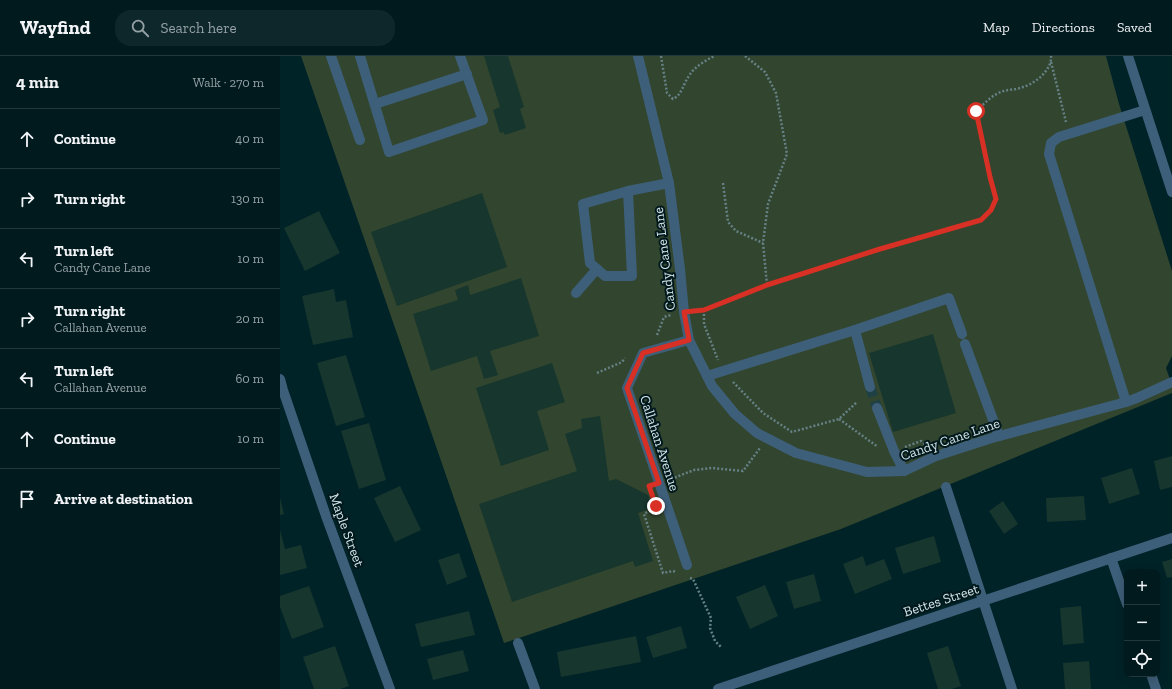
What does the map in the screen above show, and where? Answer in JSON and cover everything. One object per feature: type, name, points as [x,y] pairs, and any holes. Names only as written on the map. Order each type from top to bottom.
[{"type":"street","points":[[331,56],[360,140]]},
{"type":"street","points":[[360,56],[389,152],[483,120],[460,56]]},
{"type":"street","name":"Candy Cane Lane","points":[[638,56],[669,183],[684,312],[689,340],[712,386],[735,414],[757,432],[796,454],[867,472],[904,471],[936,456],[999,436],[1126,402],[1172,382]]},
{"type":"street","points":[[1128,56],[1172,192]]},
{"type":"street","points":[[375,104],[467,74]]},
{"type":"street","points":[[1126,402],[1049,154],[1051,143],[1059,138],[1145,110]]},
{"type":"street","points":[[628,190],[632,276],[605,276],[590,263],[583,204],[628,190],[669,183]]},
{"type":"street","points":[[576,293],[597,268]]},
{"type":"street","points":[[707,376],[855,330],[949,298],[999,436]]},
{"type":"street","points":[[855,330],[870,387]]},
{"type":"street","name":"Callahan Avenue","points":[[687,565],[627,388],[643,353],[689,340]]},
{"type":"street","name":"Maple Street","points":[[280,378],[282,390],[326,516],[390,689]]},
{"type":"street","points":[[876,408],[904,471]]},
{"type":"street","points":[[946,487],[1012,689]]},
{"type":"street","name":"Bettes Street","points":[[718,689],[730,687],[1172,538]]},
{"type":"street","points":[[1112,558],[1124,595]]},
{"type":"street","points":[[518,643],[535,689]]},
{"type":"street","points":[[1152,677],[1156,689]]},
{"type":"path","points":[[661,56],[667,93],[673,99],[678,97],[689,75],[700,65],[714,56]]},
{"type":"path","points":[[745,56],[765,72],[776,93],[787,154],[768,204],[763,243],[767,285]]},
{"type":"path","points":[[1051,56],[1051,62],[1069,134]]},
{"type":"path","points":[[684,312],[704,310],[767,285],[880,249],[981,220],[991,210],[996,199],[976,111],[991,98],[1001,92],[1024,87],[1038,79],[1046,71],[1051,62]]},
{"type":"path","points":[[723,183],[728,222],[736,231],[763,243]]},
{"type":"path","points":[[704,310],[704,324],[723,371],[763,413],[792,432],[840,419],[857,402]]},
{"type":"path","points":[[659,483],[694,470],[712,468],[743,471],[778,423]]},
{"type":"path","points":[[656,506],[644,514],[663,573],[673,571],[680,574]]},
{"type":"path","points":[[686,576],[693,578],[710,618],[710,628],[715,641],[722,648]]},
{"type":"green space","points":[[301,56],[1106,56],[1119,104],[1172,271],[1172,356],[1166,368],[1172,385],[1172,393],[841,529],[504,643]]},
{"type":"building","points":[[484,56],[508,56],[524,107],[520,109],[526,128],[505,135],[503,132],[500,133],[493,110],[500,107]]},
{"type":"building","points":[[482,193],[507,267],[397,306],[371,232]]},
{"type":"building","points":[[319,211],[340,253],[305,271],[284,228]]},
{"type":"building","points":[[521,278],[539,336],[490,351],[498,375],[484,379],[477,356],[431,371],[413,314],[458,300],[455,290],[468,285],[470,295]]},
{"type":"building","points":[[334,289],[336,302],[346,300],[353,337],[313,345],[302,296]]},
{"type":"building","points":[[933,334],[956,413],[893,432],[869,353]]},
{"type":"building","points":[[346,355],[365,417],[336,426],[317,363]]},
{"type":"building","points":[[552,363],[565,402],[537,411],[549,450],[501,466],[476,388]]},
{"type":"building","points":[[600,416],[609,481],[616,479],[648,495],[652,508],[638,513],[653,561],[635,567],[633,561],[512,602],[479,504],[577,471],[565,434],[582,428],[581,419]]},
{"type":"building","points":[[369,423],[386,480],[359,489],[341,431]]},
{"type":"building","points":[[1172,456],[1172,487],[1160,490],[1154,461]]},
{"type":"building","points":[[1132,468],[1140,494],[1109,504],[1101,478]]},
{"type":"building","points":[[400,486],[421,530],[395,542],[374,498]]},
{"type":"building","points":[[1084,496],[1086,520],[1047,522],[1046,498]]},
{"type":"building","points":[[280,498],[284,514],[280,515]]},
{"type":"building","points":[[1003,501],[1018,524],[1004,534],[989,511]]},
{"type":"building","points":[[280,530],[285,549],[301,545],[307,568],[280,575]]},
{"type":"building","points":[[934,536],[941,562],[903,574],[895,548]]},
{"type":"building","points":[[459,553],[467,577],[447,585],[438,560]]},
{"type":"building","points":[[863,556],[866,566],[884,559],[892,579],[855,594],[843,564]]},
{"type":"building","points":[[1172,559],[1172,577],[1167,578],[1162,562]]},
{"type":"building","points":[[814,574],[821,601],[794,609],[786,582]]},
{"type":"building","points":[[765,585],[778,616],[750,629],[736,597]]},
{"type":"building","points":[[309,586],[324,627],[292,639],[280,607],[280,596]]},
{"type":"building","points":[[1081,606],[1084,643],[1063,645],[1060,608]]},
{"type":"building","points":[[469,611],[475,635],[421,647],[415,624]]},
{"type":"building","points":[[681,626],[687,648],[653,658],[646,637]]},
{"type":"building","points":[[636,636],[641,662],[561,677],[557,652]]},
{"type":"building","points":[[335,646],[349,686],[340,689],[314,689],[303,657]]},
{"type":"building","points":[[948,646],[961,686],[952,689],[938,689],[927,653]]},
{"type":"building","points":[[463,650],[469,671],[433,680],[427,659]]},
{"type":"building","points":[[1089,661],[1091,689],[1065,689],[1063,663]]},
{"type":"tunnel","points":[[870,387],[877,408]]},
{"type":"route","points":[[656,506],[649,486],[659,483],[627,388],[643,353],[689,340],[684,312],[704,310],[767,285],[880,249],[981,220],[991,210],[996,199],[976,111]]}]
